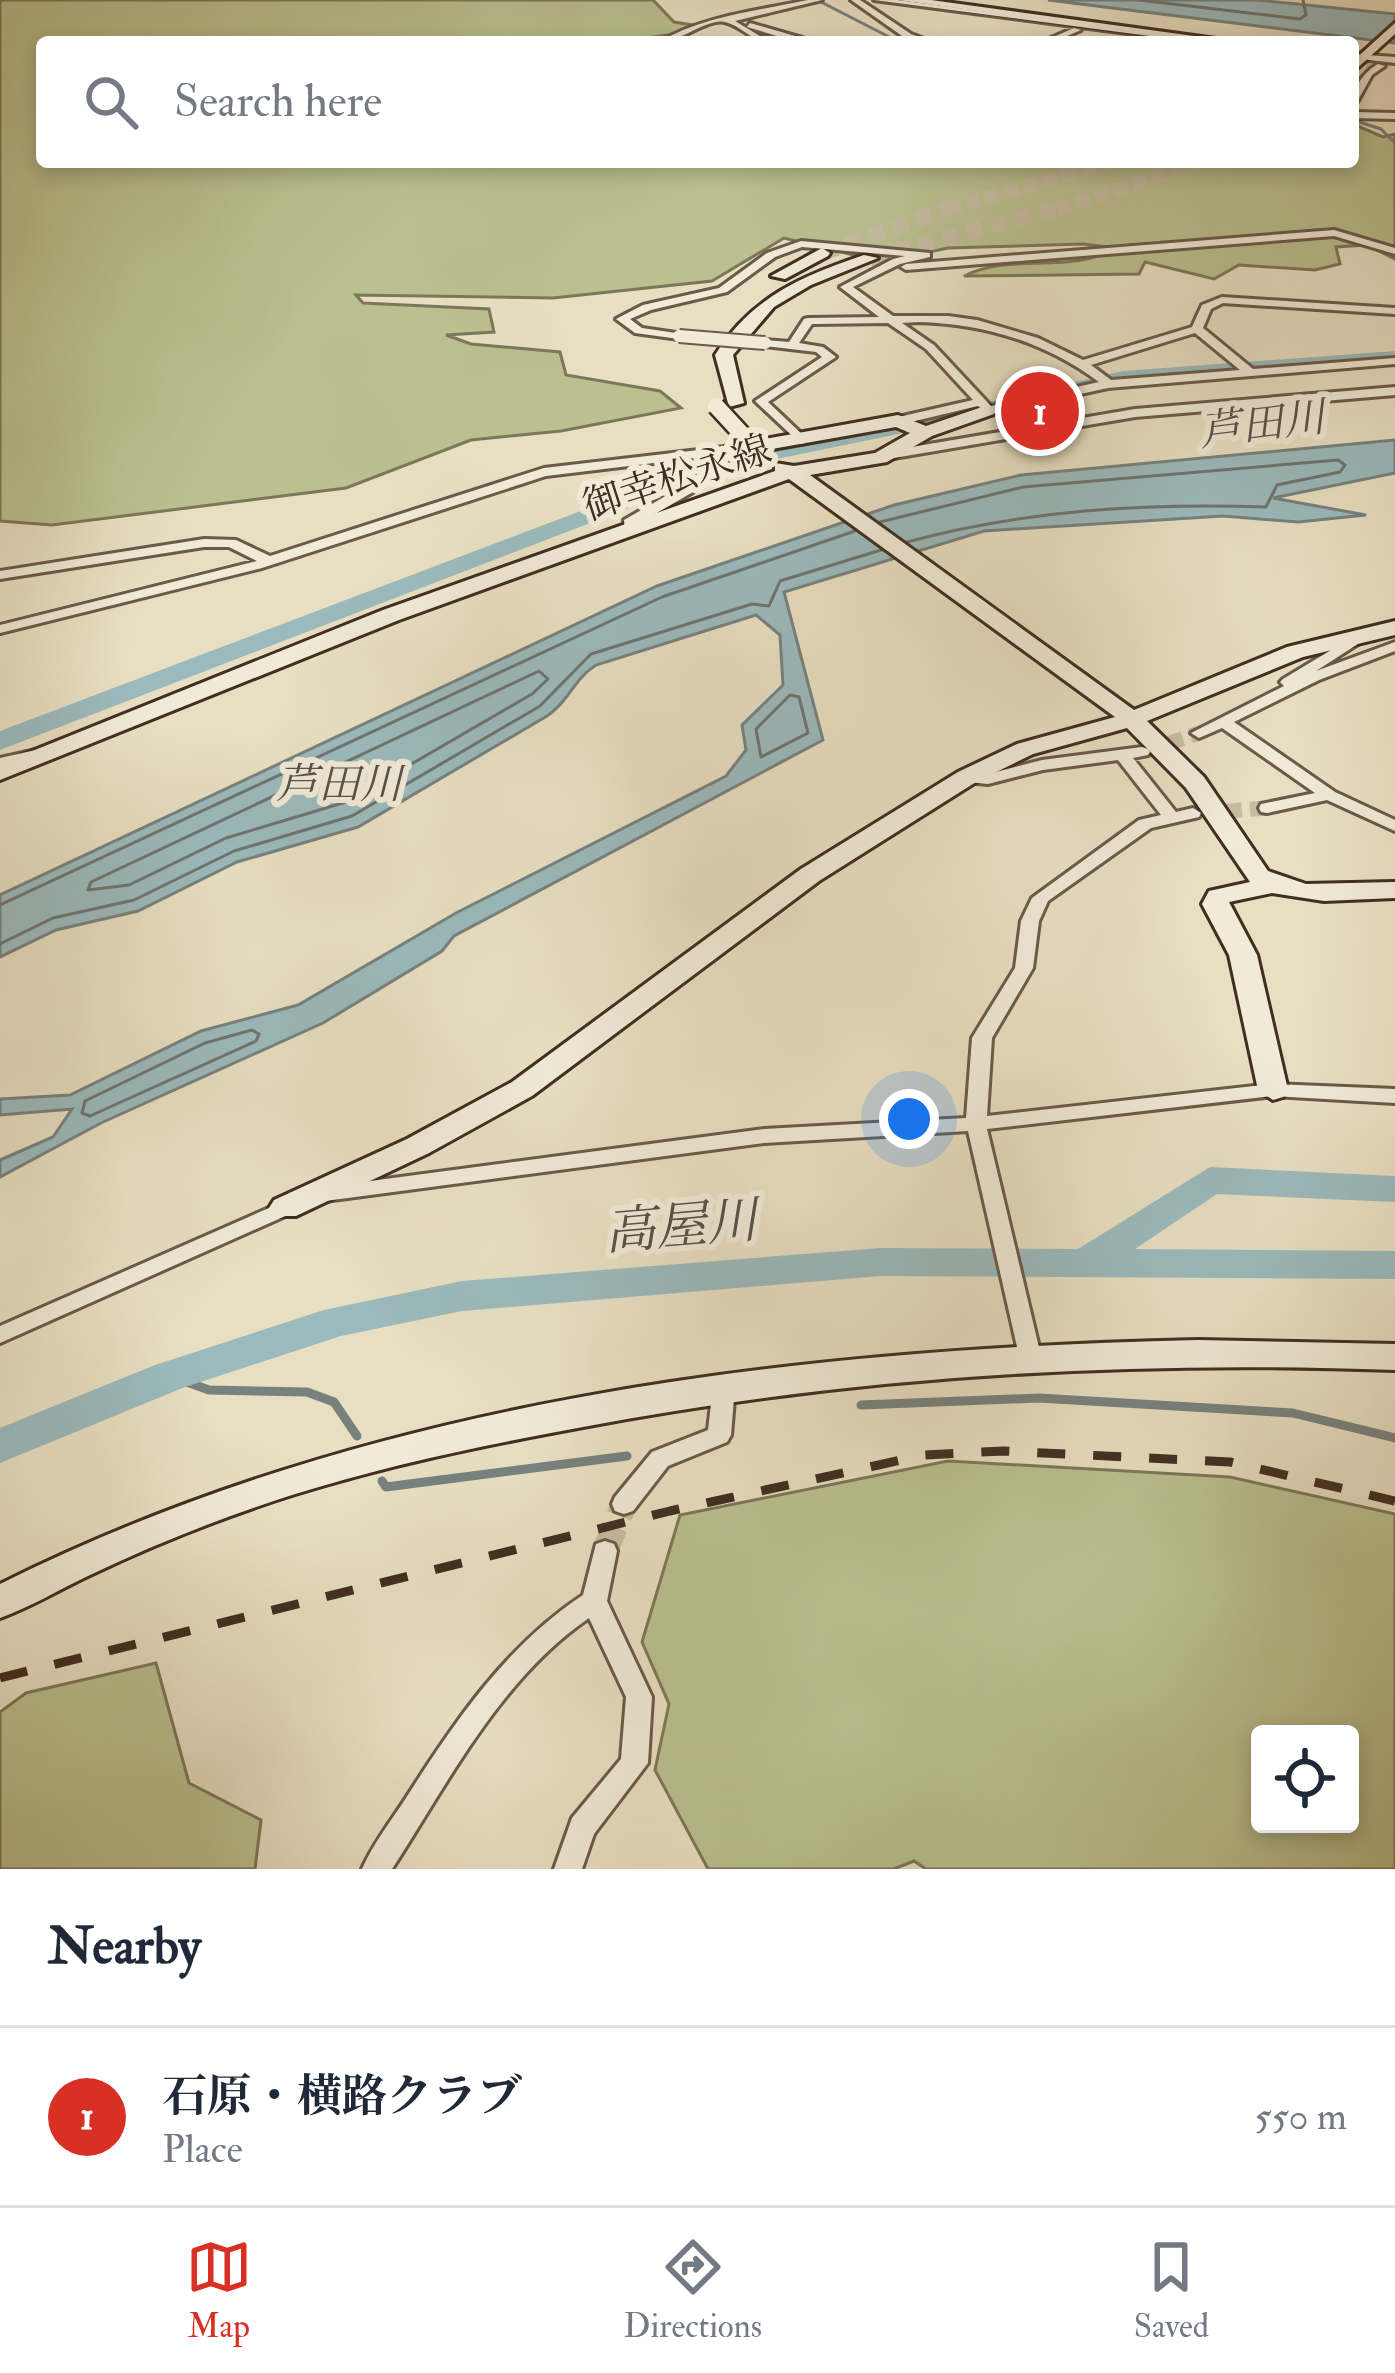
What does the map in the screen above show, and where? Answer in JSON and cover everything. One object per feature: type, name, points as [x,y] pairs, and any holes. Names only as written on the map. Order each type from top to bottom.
[{"type":"street","points":[[677,36],[714,20],[815,0]]},
{"type":"street","points":[[855,0],[908,36]]},
{"type":"street","points":[[878,0],[1166,36]]},
{"type":"street","points":[[904,0],[1177,36]]},
{"type":"street","points":[[974,10],[1011,20],[1061,21]]},
{"type":"street","points":[[1363,58],[1395,14]]},
{"type":"street","points":[[728,20],[784,36]]},
{"type":"street","points":[[739,24],[757,36]]},
{"type":"street","points":[[1363,58],[1395,27]]},
{"type":"street","points":[[1061,36],[1082,28]]},
{"type":"street","points":[[1363,58],[1395,63]]},
{"type":"street","points":[[1363,58],[1395,63]]},
{"type":"street","points":[[1359,91],[1369,73],[1363,58]]},
{"type":"street","points":[[1359,115],[1395,116]]},
{"type":"street","points":[[889,267],[939,268],[1066,258],[1089,250],[1334,233],[1395,251]]},
{"type":"street","points":[[801,440],[761,401],[830,357],[820,349],[639,331],[622,319],[647,307],[723,290],[771,255],[802,244],[926,255],[845,287],[930,347],[983,407]]},
{"type":"street","points":[[726,404],[707,370],[721,329],[767,283],[823,253]]},
{"type":"street","points":[[870,258],[788,289],[753,313],[724,355],[730,428],[786,467],[1135,413],[1395,391]]},
{"type":"street","points":[[1086,363],[1197,329],[1206,308],[1222,300],[1395,311]]},
{"type":"street","points":[[792,346],[808,321],[925,316],[1049,344],[1086,363],[1105,382]]},
{"type":"street","points":[[1197,329],[1249,371]]},
{"type":"street","points":[[0,628],[269,561],[544,472],[801,440],[1105,382],[1395,361]]},
{"type":"street","points":[[888,454],[983,407]]},
{"type":"street","points":[[898,421],[925,432]]},
{"type":"street","points":[[630,530],[628,523],[688,489],[734,450]]},
{"type":"street","name":"御幸松永線","points":[[0,773],[391,614],[630,530],[786,467],[1132,719],[1205,787],[1258,876],[1271,885]]},
{"type":"street","points":[[0,574],[204,543],[231,543],[269,561]]},
{"type":"street","points":[[0,1335],[321,1194],[522,1089],[827,863],[967,777],[1025,749],[1132,719],[1294,652],[1395,628]]},
{"type":"street","points":[[1279,696],[1289,680],[1316,659],[1369,632]]},
{"type":"street","points":[[1199,733],[1395,646]]},
{"type":"street","points":[[1226,723],[1329,795],[1395,826]]},
{"type":"street","points":[[0,763],[44,754]]},
{"type":"street","points":[[967,777],[988,779],[1042,765],[1133,755],[1170,816]]},
{"type":"street","points":[[1267,808],[1329,795]]},
{"type":"street","points":[[1031,1360],[977,1127],[982,1037],[1024,968],[1030,921],[1042,898],[1145,824],[1193,813]]},
{"type":"street","points":[[1273,1090],[1243,955],[1215,904],[1218,897],[1271,885],[1292,892],[1395,890]]},
{"type":"street","points":[[321,1194],[764,1136],[977,1127],[1273,1090],[1395,1096]]},
{"type":"street","points":[[0,1602],[83,1558],[257,1489],[431,1439],[724,1388],[908,1364],[1191,1352],[1395,1357]]},
{"type":"street","points":[[624,1504],[660,1459],[719,1435],[724,1388]]},
{"type":"street","points":[[568,1869],[582,1827],[634,1763],[639,1696],[594,1601],[604,1551]]},
{"type":"street","points":[[376,1869],[520,1665],[568,1616],[594,1601]]},
{"type":"green space","points":[[0,0],[653,0],[674,22],[693,25],[660,36],[36,36],[36,168],[1359,168],[1359,127],[1383,137],[1395,134],[1395,259],[1367,245],[1336,247],[1340,264],[1315,270],[1239,265],[1214,279],[1145,262],[1139,274],[964,276],[1001,265],[1079,260],[1116,248],[1083,244],[948,248],[882,262],[784,238],[712,281],[553,298],[356,295],[363,303],[489,309],[494,332],[446,335],[471,344],[560,352],[566,375],[660,391],[681,408],[561,431],[471,440],[346,488],[52,525],[0,521]]},
{"type":"green space","points":[[948,1461],[1230,1477],[1395,1514],[1395,1869],[926,1869],[914,1861],[894,1869],[708,1869],[655,1770],[669,1704],[642,1642],[680,1515]]},
{"type":"green space","points":[[156,1663],[189,1783],[261,1820],[255,1869],[0,1869],[0,1712],[26,1693]]},
{"type":"water","points":[[1048,0],[1257,0],[1395,14],[1395,43]]},
{"type":"water","name":"芦田川","points":[[1395,440],[1395,473],[1273,498],[1366,515],[1298,522],[1223,516],[984,531],[784,592],[823,740],[454,936],[442,951],[323,1023],[101,1123],[0,1177],[0,1160],[53,1137],[72,1109],[0,1115],[0,1099],[70,1095],[201,1031],[298,1005],[456,913],[726,776],[746,750],[742,725],[783,685],[780,635],[756,615],[596,665],[547,716],[358,827],[237,862],[138,911],[56,930],[0,957],[0,895],[657,586],[894,505],[1021,475]]},
{"type":"waterway","points":[[817,0],[887,36]]},
{"type":"waterway","points":[[1359,122],[1381,129],[1395,143]]},
{"type":"waterway","points":[[990,404],[1123,378],[1395,357]]},
{"type":"waterway","points":[[922,422],[963,411]]},
{"type":"waterway","points":[[743,459],[900,427]]},
{"type":"waterway","points":[[0,741],[668,485]]},
{"type":"waterway","points":[[1085,1263],[1210,1180],[1395,1189]]},
{"type":"waterway","name":"高屋川","points":[[0,1446],[170,1376],[338,1321],[462,1296],[881,1262],[1085,1263]]},
{"type":"waterway","name":"高屋川","points":[[1081,1266],[1085,1263]]},
{"type":"waterway","name":"高屋川","points":[[1085,1263],[1395,1265]]},
{"type":"waterway","points":[[170,1376],[209,1390],[307,1392],[334,1402],[357,1436]]},
{"type":"waterway","points":[[861,1405],[1039,1398],[1293,1413],[1395,1438]]},
{"type":"waterway","points":[[382,1481],[386,1487],[627,1456]]},
{"type":"tunnel","points":[[1359,64],[1373,65]]},
{"type":"tunnel","points":[[947,209],[1091,168]]},
{"type":"tunnel","points":[[1059,208],[1182,168]]},
{"type":"tunnel","points":[[822,253],[955,206]]},
{"type":"tunnel","points":[[1059,208],[1068,206]]},
{"type":"tunnel","points":[[870,258],[1059,208]]},
{"type":"tunnel","points":[[1147,751],[1199,733]]},
{"type":"tunnel","points":[[1204,813],[1267,808]]},
{"type":"tunnel","points":[[605,1551],[624,1504]]},
{"type":"railway","points":[[0,1678],[670,1511],[924,1455],[1003,1451],[1230,1462],[1395,1501]]},
{"type":"place","name":"石原・横路クラブ","points":[[1040,411]]}]
